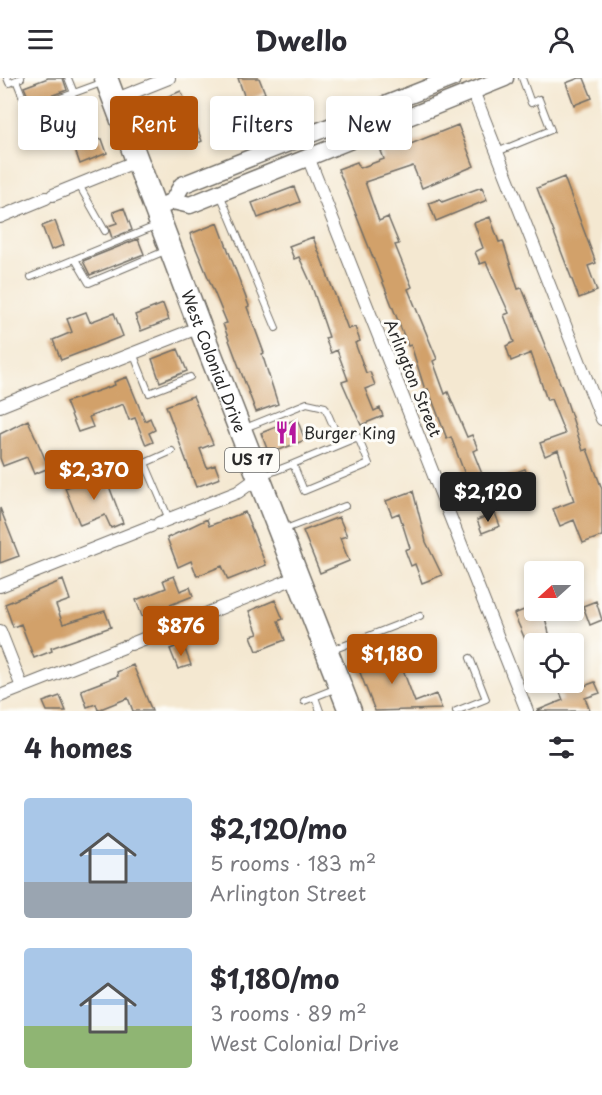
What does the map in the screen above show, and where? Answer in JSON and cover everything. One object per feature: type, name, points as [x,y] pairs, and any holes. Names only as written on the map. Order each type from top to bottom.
[{"type":"highway","name":"West Colonial Drive","points":[[109,86],[137,161],[163,211],[170,249],[350,711]]},
{"type":"street","points":[[109,86],[169,78]]},
{"type":"street","points":[[163,211],[182,186],[453,78]]},
{"type":"street","points":[[163,211],[190,205],[505,78]]},
{"type":"street","points":[[473,91],[602,418]]},
{"type":"street","name":"Arlington Street","points":[[308,158],[527,711]]},
{"type":"street","points":[[0,217],[137,161]]},
{"type":"street","points":[[0,406],[200,327]]},
{"type":"street","points":[[0,586],[238,492],[259,477]]},
{"type":"street","points":[[0,696],[297,577]]},
{"type":"street","points":[[0,631],[22,687]]},
{"type":"lane","points":[[7,78],[9,83],[19,79],[28,110],[74,93],[109,86]]},
{"type":"lane","points":[[68,78],[74,93]]},
{"type":"lane","points":[[497,152],[551,130],[539,99],[531,103],[522,78]]},
{"type":"lane","points":[[79,184],[105,231]]},
{"type":"lane","points":[[220,193],[276,328]]},
{"type":"lane","points":[[31,277],[75,259],[163,211]]},
{"type":"lane","points":[[75,259],[89,283],[170,249]]},
{"type":"lane","points":[[134,353],[149,393],[190,378]]},
{"type":"lane","points":[[240,430],[307,403],[325,407],[341,444]]},
{"type":"lane","points":[[259,477],[358,437],[369,464],[304,491],[293,464]]},
{"type":"lane","points":[[160,522],[145,463],[171,451]]},
{"type":"lane","points":[[280,531],[345,506]]},
{"type":"lane","points":[[327,653],[420,615]]},
{"type":"lane","points":[[456,711],[486,699],[470,658]]},
{"type":"lane","points":[[304,701],[340,687]]},
{"type":"lane","points":[[315,697],[320,711]]},
{"type":"building","points":[[48,78],[63,78],[67,90],[50,96],[28,96],[24,87]]},
{"type":"building","points":[[238,78],[259,78],[265,93],[258,96],[244,96]]},
{"type":"building","points":[[584,78],[592,98],[574,105],[566,83]]},
{"type":"building","points":[[181,91],[183,96],[169,96]]},
{"type":"building","points":[[458,125],[474,166],[422,188],[413,166],[365,182],[379,221],[388,217],[399,244],[395,245],[412,287],[408,289],[437,359],[433,361],[445,394],[448,392],[467,437],[472,435],[478,449],[473,451],[482,474],[467,480],[451,437],[447,439],[428,389],[425,390],[411,345],[408,346],[338,169],[357,162],[360,168],[384,159],[381,151],[412,150],[412,143]]},
{"type":"building","points":[[198,130],[202,141],[198,143]]},
{"type":"building","points":[[102,139],[107,153],[80,164],[75,150],[98,150],[98,140]]},
{"type":"building","points":[[564,177],[596,263],[588,266],[597,291],[579,298],[537,188]]},
{"type":"building","points":[[294,187],[300,202],[258,218],[252,203]]},
{"type":"building","points":[[482,187],[487,200],[436,221],[429,203],[440,199],[442,202]]},
{"type":"building","points":[[124,208],[132,230],[112,238],[108,226],[117,223],[113,212]]},
{"type":"building","points":[[490,217],[499,242],[503,241],[518,289],[522,288],[564,393],[583,451],[587,449],[602,489],[602,536],[583,543],[574,520],[560,526],[553,509],[574,501],[558,450],[545,456],[540,443],[565,434],[551,399],[547,400],[531,353],[511,361],[506,346],[514,342],[504,315],[509,313],[486,262],[480,264],[475,252],[483,248],[474,223]]},
{"type":"building","points":[[55,221],[64,245],[51,250],[42,226]]},
{"type":"building","points":[[218,223],[249,306],[247,307],[264,353],[262,354],[278,404],[256,412],[223,324],[227,323],[190,234]]},
{"type":"building","points":[[313,237],[348,329],[355,327],[360,341],[355,343],[366,373],[370,372],[375,385],[365,389],[374,411],[380,408],[383,416],[361,425],[342,382],[348,380],[337,350],[331,353],[325,338],[329,337],[310,281],[299,257],[294,259],[289,246]]},
{"type":"building","points":[[138,239],[144,254],[90,275],[83,261]]},
{"type":"building","points":[[163,304],[169,320],[141,331],[135,315]]},
{"type":"building","points":[[86,312],[90,322],[114,313],[123,336],[61,360],[53,340],[72,332],[67,319]]},
{"type":"building","points":[[178,349],[187,371],[160,382],[152,359]]},
{"type":"building","points":[[127,377],[145,421],[150,418],[155,430],[149,433],[153,442],[146,445],[135,418],[129,420],[123,404],[89,417],[93,427],[78,432],[66,402],[115,385],[114,382]]},
{"type":"building","points":[[193,396],[213,444],[200,449],[207,468],[215,465],[220,478],[196,487],[166,406]]},
{"type":"building","points":[[297,419],[305,440],[269,454],[261,433]]},
{"type":"building","points":[[28,420],[49,468],[34,474],[27,457],[3,466],[0,458],[0,434]]},
{"type":"building","points":[[525,469],[532,487],[513,494],[506,476]]},
{"type":"building","points":[[104,473],[123,523],[111,528],[105,515],[80,525],[65,488]]},
{"type":"building","points":[[413,491],[426,542],[442,575],[422,583],[415,564],[411,566],[405,550],[410,548],[399,513],[392,516],[386,501]]},
{"type":"building","points":[[0,508],[19,556],[0,563]]},
{"type":"building","points":[[245,512],[266,565],[228,580],[222,566],[197,576],[191,561],[178,567],[167,538],[207,519],[209,526]]},
{"type":"building","points":[[495,513],[500,526],[482,533],[477,520]]},
{"type":"building","points":[[339,517],[347,536],[340,538],[349,561],[320,573],[303,531]]},
{"type":"building","points":[[174,576],[180,591],[190,587],[193,596],[142,616],[136,600],[166,588],[163,580]]},
{"type":"building","points":[[63,580],[70,600],[56,605],[63,624],[105,611],[111,627],[51,648],[52,651],[34,658],[21,624],[13,627],[5,604]]},
{"type":"building","points":[[275,600],[283,619],[278,621],[285,640],[257,651],[251,636],[258,634],[249,611]]},
{"type":"building","points":[[596,601],[602,620],[590,625],[584,606]]},
{"type":"building","points":[[524,610],[524,621],[546,621],[549,633],[524,633],[524,637],[514,614]]},
{"type":"building","points":[[183,644],[191,665],[178,669],[170,649]]},
{"type":"building","points":[[395,649],[415,702],[436,694],[442,709],[375,711],[359,670],[362,662]]},
{"type":"building","points":[[133,665],[152,711],[133,711],[128,698],[98,710],[96,704],[87,707],[81,690],[118,676],[117,672]]},
{"type":"building","points":[[595,682],[600,693],[585,698],[590,711],[536,711],[563,700],[560,693],[584,693],[584,686]]},
{"type":"building","points":[[60,696],[66,711],[47,711],[43,702]]},
{"type":"place","name":"Burger King","points":[[286,433]]}]
